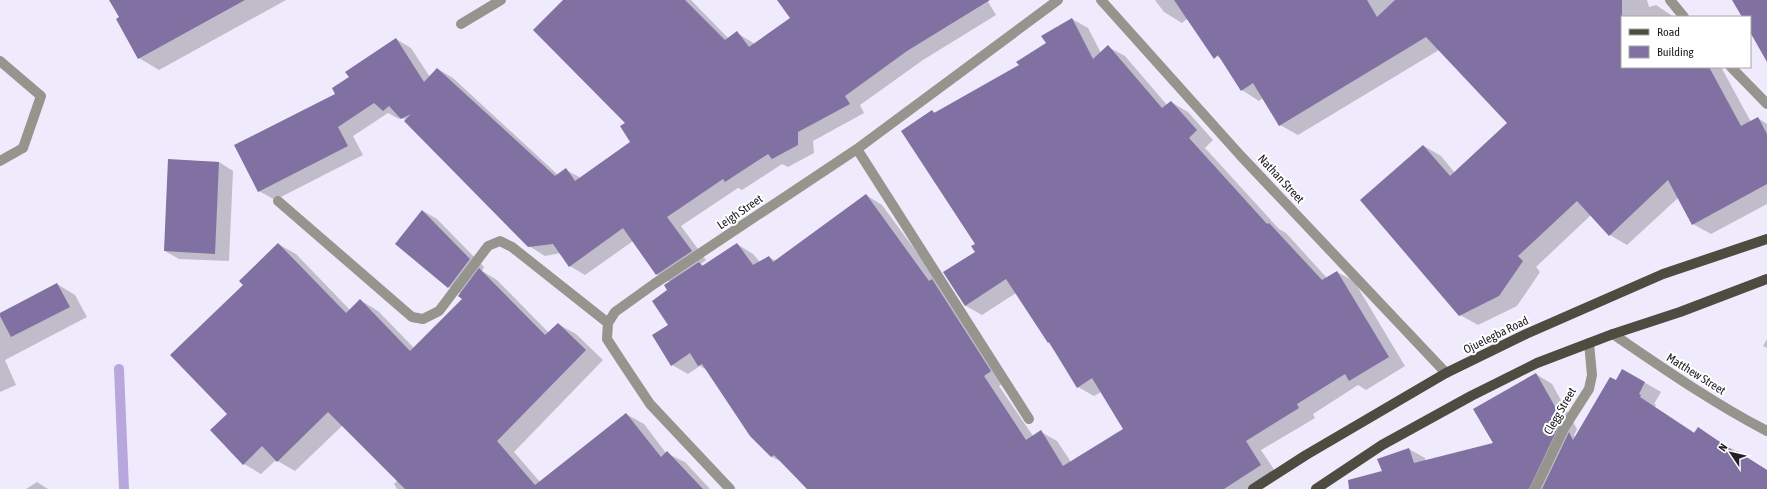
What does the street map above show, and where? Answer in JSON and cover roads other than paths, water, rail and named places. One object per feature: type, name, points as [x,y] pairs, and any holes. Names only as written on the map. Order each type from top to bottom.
[{"type":"main road","name":"Ojuelegba Road","points":[[1253,489],[1306,455],[1446,374],[1526,334],[1663,274],[1767,239]]},
{"type":"main road","points":[[1316,489],[1382,445],[1471,396],[1538,363],[1613,334],[1680,312],[1767,279]]},
{"type":"street","points":[[461,24],[501,0]]},
{"type":"street","name":"Leigh Street","points":[[608,323],[615,312],[654,284],[857,149],[1058,0]]},
{"type":"street","name":"Nathan Street","points":[[1101,0],[1240,154],[1446,374]]},
{"type":"street","points":[[1670,0],[1683,16]]},
{"type":"street","points":[[0,61],[41,96],[23,148],[0,161]]},
{"type":"street","points":[[1732,68],[1767,104]]},
{"type":"street","points":[[857,149],[1029,419]]},
{"type":"street","points":[[278,201],[412,317],[423,319],[439,312],[488,246],[500,241],[512,247],[608,323],[607,339],[650,404],[729,489]]},
{"type":"street","name":"Matthew Street","points":[[1613,334],[1684,382],[1738,416],[1767,432]]},
{"type":"street","name":"Clegg Street","points":[[1535,489],[1564,428],[1589,389],[1592,374],[1589,343]]},
{"type":"waterway","points":[[119,369],[124,489]]}]
